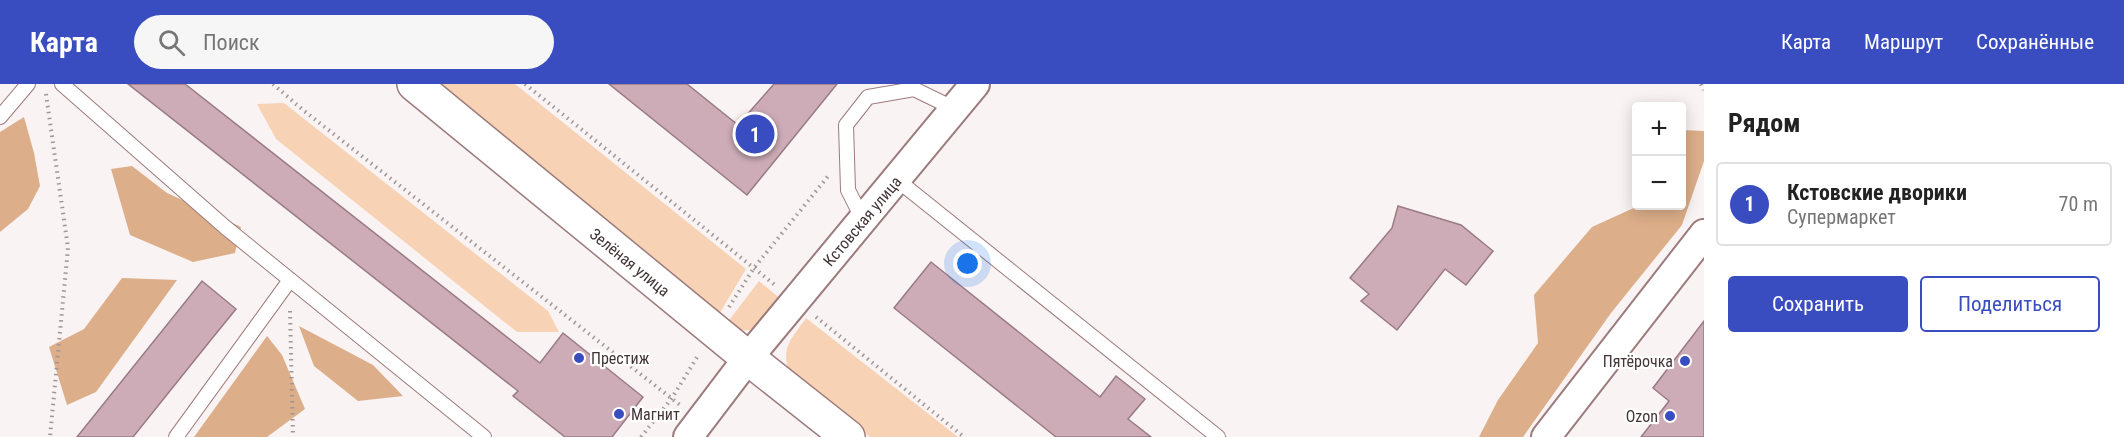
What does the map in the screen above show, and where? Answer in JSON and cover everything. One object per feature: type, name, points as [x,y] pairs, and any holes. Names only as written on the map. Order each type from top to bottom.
[{"type":"main road","name":"Зелёная улица","points":[[416,84],[748,358],[848,437]]},
{"type":"street","name":"Кстовская улица","points":[[694,429],[748,358],[975,84]]},
{"type":"street","points":[[1546,437],[1700,246]]},
{"type":"lane","points":[[0,117],[28,84]]},
{"type":"lane","points":[[62,84],[225,227],[484,437]]},
{"type":"lane","points":[[862,220],[848,190],[846,124],[878,84]]},
{"type":"lane","points":[[868,97],[914,89],[955,109]]},
{"type":"lane","points":[[896,179],[1218,437]]},
{"type":"lane","points":[[176,437],[290,280]]},
{"type":"path","points":[[45,84],[68,248],[50,437]]},
{"type":"path","points":[[273,84],[694,429]]},
{"type":"path","points":[[525,84],[964,437]]},
{"type":"path","points":[[1701,84],[1704,90]]},
{"type":"path","points":[[754,268],[847,153]]},
{"type":"path","points":[[290,280],[292,437]]},
{"type":"shaded area","points":[[443,84],[515,84],[746,269],[718,316],[443,91]]},
{"type":"shaded area","points":[[284,103],[548,311],[559,332],[517,332],[276,139],[257,104]]},
{"type":"shaded area","points":[[24,117],[40,186],[28,209],[0,232],[0,132]]},
{"type":"shaded area","points":[[1686,130],[1704,131],[1704,161],[1682,225],[1611,313],[1523,437],[1479,437],[1498,400],[1538,343],[1534,295],[1592,227],[1632,209],[1686,210]]},
{"type":"shaded area","points":[[132,166],[167,193],[241,227],[235,253],[193,262],[130,235],[111,169]]},
{"type":"shaded area","points":[[122,278],[177,280],[96,392],[67,405],[49,347],[84,329]]},
{"type":"shaded area","points":[[759,281],[782,300],[751,330],[737,331],[727,323]]},
{"type":"shaded area","points":[[806,318],[958,437],[870,437],[790,374],[786,357],[787,350],[792,338]]},
{"type":"shaded area","points":[[299,326],[373,365],[403,396],[358,401],[314,366]]},
{"type":"shaded area","points":[[267,336],[282,355],[305,409],[267,437],[194,437]]},
{"type":"building","points":[[128,84],[185,84],[540,363],[563,333],[643,397],[612,437],[565,437],[513,396],[518,391]]},
{"type":"building","points":[[609,84],[687,84],[738,125],[774,84],[837,84],[747,195]]},
{"type":"building","points":[[1398,206],[1461,225],[1493,251],[1466,285],[1445,269],[1397,330],[1361,301],[1369,294],[1350,278],[1392,228]]},
{"type":"building","points":[[931,262],[1100,397],[1116,376],[1145,399],[1128,419],[1151,437],[1056,437],[894,308]]},
{"type":"building","points":[[202,281],[236,309],[133,437],[77,437]]},
{"type":"building","points":[[1704,321],[1704,437],[1641,437],[1669,401],[1653,388]]},
{"type":"place","name":"Кстовские дворики","points":[[755,134]]},
{"type":"place","name":"Престиж","points":[[579,358]]},
{"type":"place","name":"Пятёрочка","points":[[1685,361]]},
{"type":"place","name":"Магнит","points":[[619,414]]},
{"type":"place","name":"Ozon","points":[[1670,416]]}]
